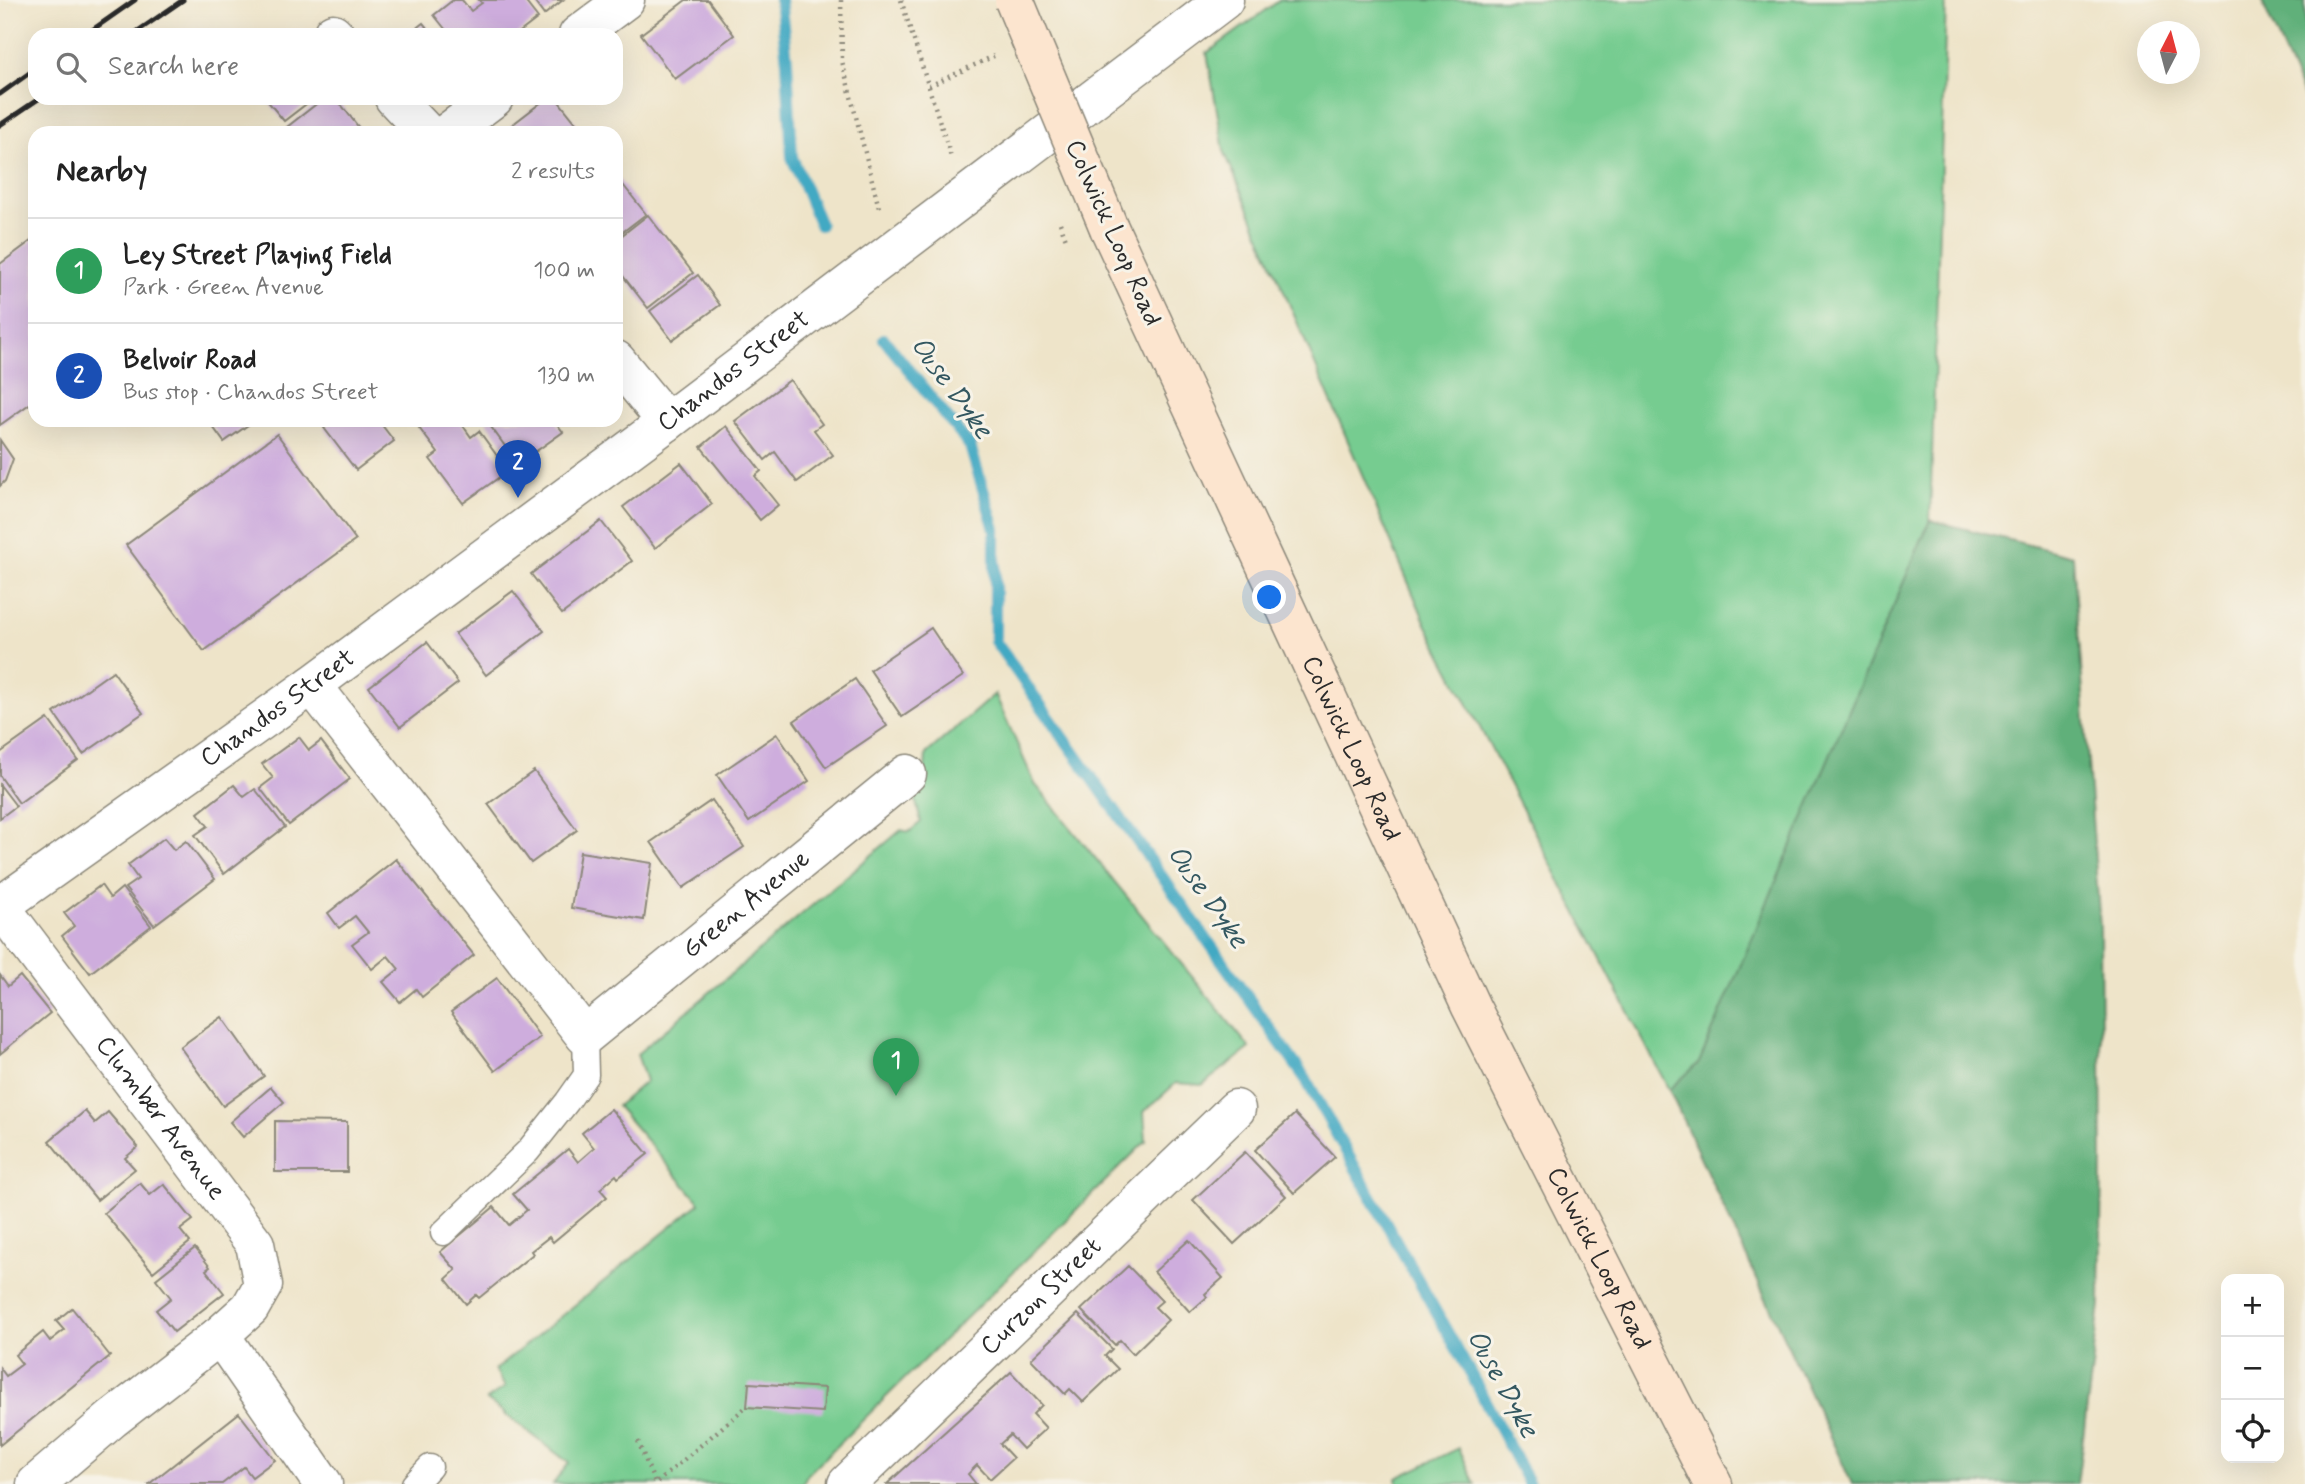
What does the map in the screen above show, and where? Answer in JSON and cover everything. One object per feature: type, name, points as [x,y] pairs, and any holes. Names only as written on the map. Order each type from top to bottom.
[{"type":"main road","name":"Colwick Loop Road","points":[[1014,0],[1109,228],[1471,1007],[1713,1484]]},
{"type":"street","points":[[587,28],[625,0]]},
{"type":"street","name":"Chandos Street","points":[[0,906],[312,685],[667,422],[1224,0]]},
{"type":"street","points":[[401,105],[420,126]]},
{"type":"street","points":[[456,126],[485,105]]},
{"type":"street","points":[[623,369],[667,422]]},
{"type":"street","points":[[312,685],[585,1036]]},
{"type":"street","name":"Green Avenue","points":[[585,1036],[906,774]]},
{"type":"street","name":"Clumber Avenue","points":[[0,906],[255,1244],[263,1285],[250,1308],[220,1335]]},
{"type":"street","name":"Curzon Street","points":[[847,1484],[1236,1109]]},
{"type":"street","points":[[36,1484],[111,1419],[220,1335],[323,1484]]},
{"type":"lane","points":[[443,1233],[528,1151],[567,1102],[586,1075],[585,1036]]},
{"type":"path","points":[[841,0],[842,61],[890,254]]},
{"type":"path","points":[[901,0],[964,197]]},
{"type":"path","points":[[928,86],[995,55]]},
{"type":"path","points":[[638,1441],[655,1484],[745,1408]]},
{"type":"green space","points":[[1280,0],[1946,0],[1930,520],[1857,703],[1699,1063],[1669,1090],[1426,624],[1224,151],[1207,53]]},
{"type":"green space","points":[[2261,0],[2305,0],[2305,99]]},
{"type":"green space","points":[[1930,520],[2073,556],[2100,927],[2102,1157],[2100,1306],[2077,1484],[1852,1484],[1669,1090],[1699,1063]]},
{"type":"green space","points":[[995,694],[1035,784],[1250,1048],[1202,1085],[1176,1083],[1144,1112],[1146,1141],[807,1475],[802,1484],[553,1484],[569,1463],[487,1400],[505,1387],[495,1370],[700,1203],[617,1106],[646,1081],[637,1054],[901,830],[909,832],[921,822],[913,790],[925,770],[926,754]]},
{"type":"green space","points":[[1459,1448],[1475,1484],[1398,1484],[1397,1478]]},
{"type":"building","points":[[453,0],[462,0],[471,11],[482,3],[479,0],[524,0],[538,18],[525,28],[444,28],[434,15]]},
{"type":"building","points":[[533,0],[563,0],[544,15]]},
{"type":"building","points":[[686,0],[708,0],[734,35],[675,79],[641,34]]},
{"type":"building","points":[[271,105],[305,105],[284,121]]},
{"type":"building","points":[[315,105],[341,105],[358,126],[288,126]]},
{"type":"building","points":[[538,105],[562,105],[578,126],[511,126]]},
{"type":"building","points":[[623,185],[646,214],[623,232]]},
{"type":"building","points":[[648,215],[693,273],[648,308],[623,276],[623,235]]},
{"type":"building","points":[[28,243],[28,405],[0,425],[0,264]]},
{"type":"building","points":[[698,275],[720,305],[672,340],[650,311]]},
{"type":"building","points":[[790,380],[822,424],[814,430],[833,455],[797,482],[775,452],[765,460],[735,421]]},
{"type":"building","points":[[726,426],[761,471],[755,476],[778,505],[760,520],[701,447]]},
{"type":"building","points":[[213,427],[245,427],[224,442]]},
{"type":"building","points":[[383,427],[394,441],[356,470],[324,428]]},
{"type":"building","points":[[464,427],[471,437],[479,431],[508,471],[463,503],[430,459],[438,453],[419,428]]},
{"type":"building","points":[[491,427],[559,427],[563,432],[518,464]]},
{"type":"building","points":[[277,434],[356,540],[204,651],[126,545]]},
{"type":"building","points":[[0,440],[13,459],[5,481],[0,486]]},
{"type":"building","points":[[681,463],[712,504],[655,548],[623,507]]},
{"type":"building","points":[[601,521],[632,561],[562,614],[531,574]]},
{"type":"building","points":[[513,591],[544,631],[486,675],[455,634]]},
{"type":"building","points":[[931,628],[963,676],[902,717],[870,670]]},
{"type":"building","points":[[427,642],[458,683],[400,727],[369,687]]},
{"type":"building","points":[[113,671],[143,713],[83,754],[54,713]]},
{"type":"building","points":[[855,679],[887,726],[826,767],[794,721]]},
{"type":"building","points":[[48,719],[78,760],[19,803],[0,776],[0,753]]},
{"type":"building","points":[[777,734],[809,781],[749,822],[717,775]]},
{"type":"building","points":[[299,737],[309,750],[321,741],[350,779],[289,825],[260,788],[273,778],[262,764]]},
{"type":"building","points":[[534,771],[577,830],[531,863],[488,804]]},
{"type":"building","points":[[0,785],[16,806],[0,818]]},
{"type":"building","points":[[234,785],[244,797],[255,789],[285,827],[224,874],[195,835],[208,826],[198,813]]},
{"type":"building","points":[[712,800],[744,847],[683,888],[651,842]]},
{"type":"building","points":[[164,838],[174,850],[186,841],[215,879],[154,925],[125,888],[138,879],[128,865]]},
{"type":"building","points":[[580,852],[652,863],[644,920],[571,908]]},
{"type":"building","points":[[396,859],[474,955],[422,997],[416,989],[400,1002],[383,982],[399,969],[388,956],[372,969],[352,944],[368,932],[355,916],[339,928],[328,913]]},
{"type":"building","points":[[101,885],[110,898],[122,888],[151,926],[90,973],[62,936],[74,926],[64,913]]},
{"type":"building","points":[[0,975],[8,986],[20,976],[50,1013],[0,1054]]},
{"type":"building","points":[[497,978],[540,1037],[495,1071],[451,1012]]},
{"type":"building","points":[[222,1017],[264,1076],[223,1106],[180,1047]]},
{"type":"building","points":[[271,1087],[284,1102],[243,1137],[230,1122]]},
{"type":"building","points":[[611,1109],[648,1154],[600,1189],[607,1197],[553,1242],[549,1237],[531,1251],[533,1254],[479,1298],[476,1295],[466,1304],[446,1279],[456,1270],[440,1252],[494,1207],[509,1225],[527,1210],[513,1194],[568,1149],[578,1162],[594,1148],[582,1133]]},
{"type":"building","points":[[85,1111],[95,1123],[108,1112],[138,1147],[125,1158],[135,1169],[97,1200],[49,1141]]},
{"type":"building","points":[[1295,1114],[1335,1157],[1294,1193],[1255,1150]]},
{"type":"building","points":[[275,1121],[347,1122],[347,1172],[275,1172]]},
{"type":"building","points":[[1245,1152],[1286,1196],[1234,1244],[1193,1200]]},
{"type":"building","points":[[140,1183],[150,1195],[164,1184],[193,1220],[180,1230],[190,1242],[153,1272],[104,1213]]},
{"type":"building","points":[[1189,1240],[1223,1278],[1190,1312],[1154,1272]]},
{"type":"building","points":[[195,1248],[210,1267],[206,1270],[224,1293],[174,1332],[156,1310],[171,1298],[156,1279]]},
{"type":"building","points":[[1128,1266],[1162,1301],[1155,1307],[1168,1320],[1133,1354],[1120,1340],[1115,1345],[1081,1310]]},
{"type":"building","points":[[72,1308],[110,1356],[0,1445],[0,1368],[6,1376],[22,1364],[15,1355],[43,1332],[50,1341],[64,1330],[56,1321]]},
{"type":"building","points":[[1078,1314],[1112,1349],[1105,1356],[1118,1369],[1083,1402],[1070,1389],[1065,1394],[1031,1359]]},
{"type":"building","points":[[1011,1372],[1042,1405],[1033,1414],[1046,1428],[1023,1449],[1010,1435],[1000,1444],[1013,1458],[990,1479],[977,1465],[968,1474],[976,1484],[887,1484]]},
{"type":"building","points":[[749,1383],[825,1388],[823,1412],[747,1407]]},
{"type":"building","points":[[239,1413],[275,1460],[252,1477],[244,1467],[222,1484],[149,1484]]},
{"type":"waterway","name":"Ouse Dyke","points":[[780,0],[787,61],[792,157],[820,225]]},
{"type":"waterway","name":"Ouse Dyke","points":[[884,339],[970,446],[995,529],[995,641],[1305,1078],[1473,1378],[1529,1484]]},
{"type":"railway","points":[[95,28],[135,0]]},
{"type":"railway","points":[[142,28],[183,0]]},
{"type":"railway","points":[[0,94],[28,74]]},
{"type":"railway","points":[[0,125],[30,105]]},
{"type":"place","name":"Belvoir Road","points":[[518,498]]},
{"type":"place","name":"Ley Street Playing Field","points":[[896,1096]]}]
